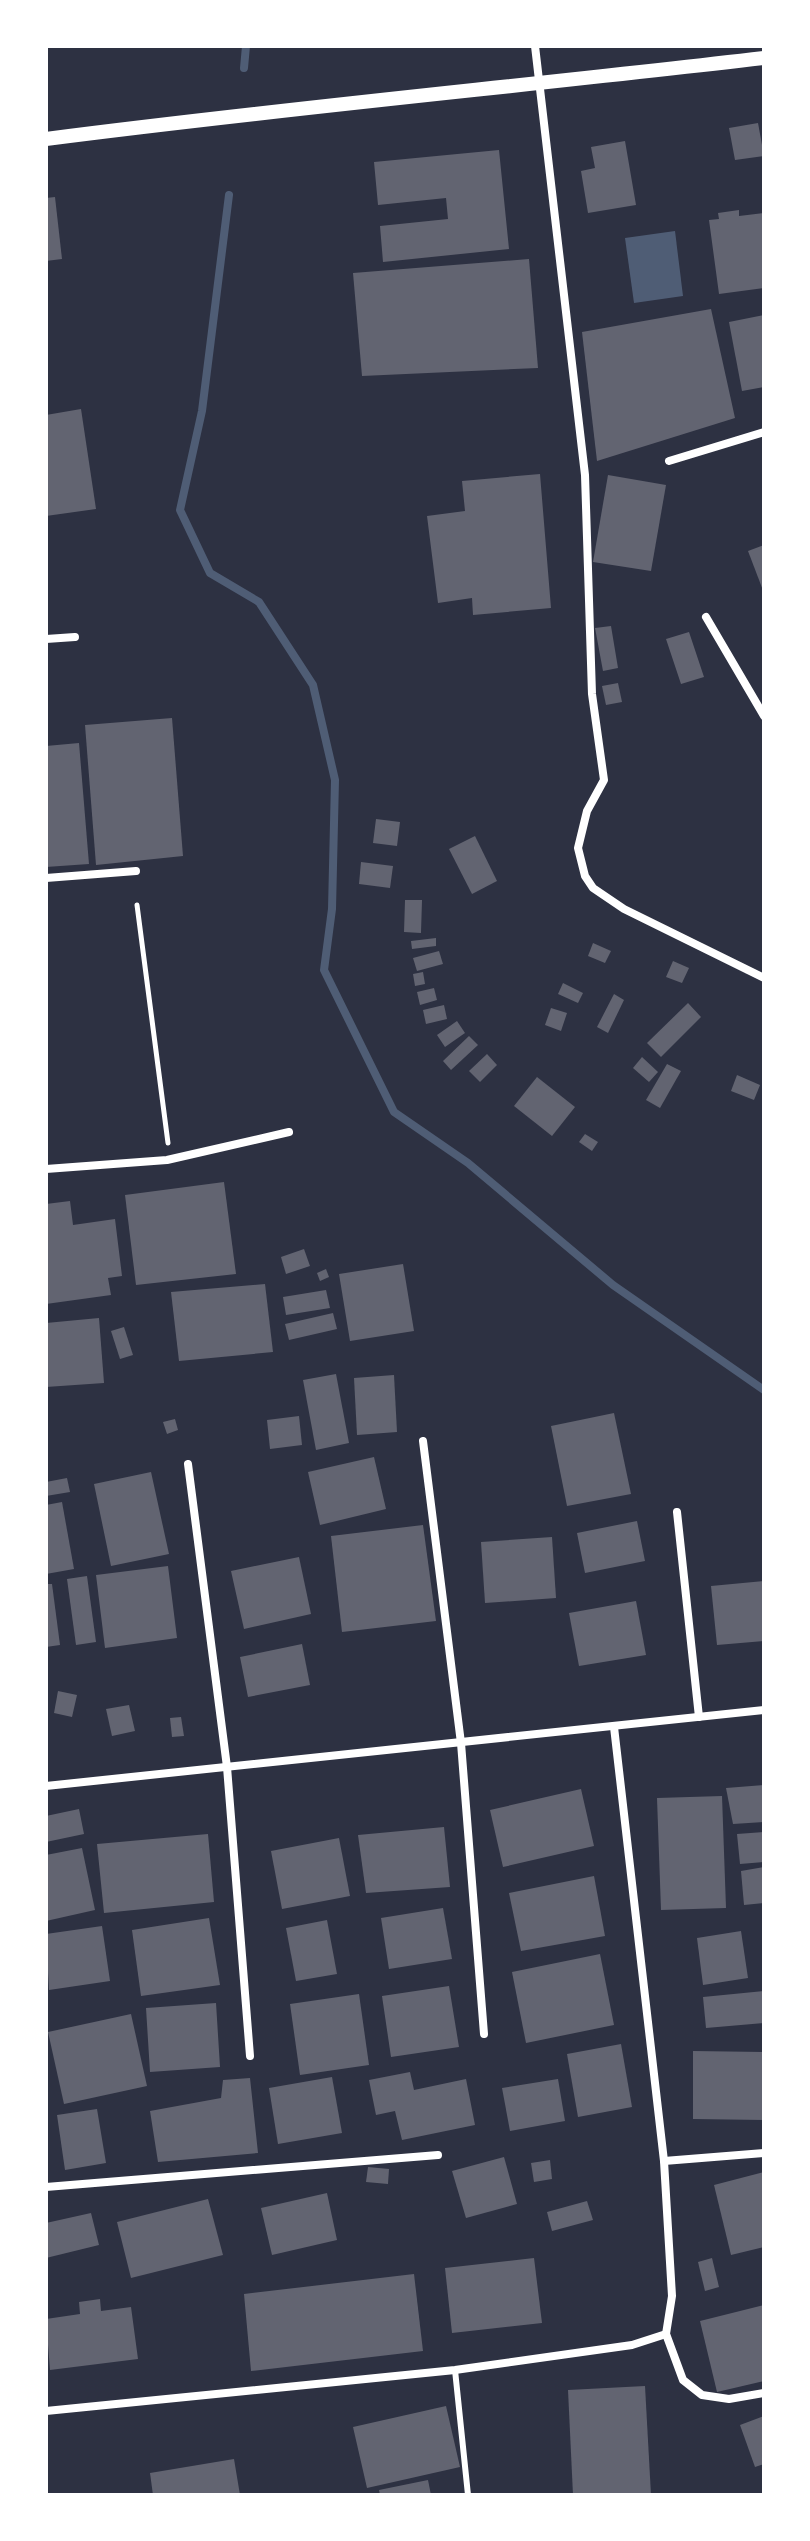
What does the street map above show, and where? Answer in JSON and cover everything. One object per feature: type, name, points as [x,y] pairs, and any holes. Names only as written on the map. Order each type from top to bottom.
[{"type":"street","points":[[535,46],[585,475],[592,694],[604,780],[587,811],[578,848],[585,876],[593,888],[624,909],[764,978]]},
{"type":"street","points":[[46,139],[238,114],[764,58]]},
{"type":"street","points":[[669,461],[764,432]]},
{"type":"street","points":[[706,617],[764,716]]},
{"type":"street","points":[[46,639],[75,637]]},
{"type":"street","points":[[46,878],[136,871]]},
{"type":"street","points":[[46,1169],[167,1160],[289,1132]]},
{"type":"street","points":[[423,1441],[461,1743],[484,2034]]},
{"type":"street","points":[[188,1464],[227,1767],[250,2056]]},
{"type":"street","points":[[677,1512],[699,1717]]},
{"type":"street","points":[[46,1786],[764,1710]]},
{"type":"street","points":[[614,1727],[664,2161],[672,2296],[666,2334],[683,2380],[702,2395],[729,2399],[764,2393]]},
{"type":"street","points":[[664,2161],[764,2153]]},
{"type":"street","points":[[46,2187],[438,2155]]},
{"type":"street","points":[[46,2411],[455,2370],[632,2345],[666,2334]]},
{"type":"lane","points":[[455,2370],[468,2495]]},
{"type":"path","points":[[137,905],[168,1143],[167,1160]]},
{"type":"water","points":[[675,231],[683,296],[634,303],[625,238]]},
{"type":"building","points":[[758,123],[764,156],[735,160],[729,128]]},
{"type":"building","points":[[625,141],[636,205],[588,213],[581,171],[595,168],[591,147]]},
{"type":"building","points":[[499,150],[509,249],[383,262],[380,226],[448,219],[446,198],[378,205],[374,162]]},
{"type":"building","points":[[55,197],[62,259],[46,261],[46,198]]},
{"type":"building","points":[[739,210],[739,216],[764,213],[764,288],[719,294],[709,220],[719,219],[718,213]]},
{"type":"building","points":[[529,259],[538,368],[362,376],[353,273]]},
{"type":"building","points":[[711,309],[735,418],[597,461],[582,332]]},
{"type":"building","points":[[764,315],[764,387],[742,391],[729,322]]},
{"type":"building","points":[[81,409],[96,509],[46,516],[46,415]]},
{"type":"building","points":[[540,474],[551,608],[473,615],[472,598],[438,603],[427,516],[465,511],[462,481]]},
{"type":"building","points":[[608,475],[666,485],[651,571],[593,562]]},
{"type":"building","points":[[764,545],[764,593],[748,551]]},
{"type":"building","points":[[611,626],[618,668],[603,671],[595,628]]},
{"type":"building","points":[[689,632],[704,677],[681,684],[666,639]]},
{"type":"building","points":[[618,683],[622,702],[606,705],[602,686]]},
{"type":"building","points":[[172,718],[183,856],[96,865],[85,725]]},
{"type":"building","points":[[79,743],[89,864],[46,867],[46,746]]},
{"type":"building","points":[[376,819],[400,822],[397,846],[373,843]]},
{"type":"building","points":[[475,836],[497,881],[472,894],[449,849]]},
{"type":"building","points":[[361,862],[393,866],[390,888],[359,884]]},
{"type":"building","points":[[405,900],[422,900],[421,933],[404,932]]},
{"type":"building","points":[[436,938],[436,946],[412,949],[411,941]]},
{"type":"building","points":[[593,943],[611,951],[605,963],[588,956]]},
{"type":"building","points":[[439,951],[443,964],[417,971],[413,958]]},
{"type":"building","points":[[673,961],[689,968],[682,983],[666,977]]},
{"type":"building","points":[[423,972],[425,984],[415,986],[413,974]]},
{"type":"building","points":[[563,983],[583,993],[578,1003],[558,994]]},
{"type":"building","points":[[434,988],[437,1000],[420,1005],[417,992]]},
{"type":"building","points":[[614,994],[624,1000],[608,1033],[597,1027]]},
{"type":"building","points":[[688,1003],[701,1017],[661,1057],[647,1043]]},
{"type":"building","points":[[444,1005],[447,1019],[426,1024],[423,1010]]},
{"type":"building","points":[[551,1008],[567,1013],[561,1031],[545,1025]]},
{"type":"building","points":[[457,1021],[465,1033],[445,1047],[437,1035]]},
{"type":"building","points":[[469,1036],[478,1045],[451,1070],[443,1061]]},
{"type":"building","points":[[487,1054],[497,1065],[480,1082],[469,1071]]},
{"type":"building","points":[[642,1057],[658,1072],[649,1082],[633,1068]]},
{"type":"building","points":[[667,1064],[681,1071],[660,1108],[646,1100]]},
{"type":"building","points":[[737,1075],[760,1085],[754,1100],[731,1091]]},
{"type":"building","points":[[537,1077],[575,1107],[552,1136],[514,1106]]},
{"type":"building","points":[[585,1134],[598,1142],[592,1151],[579,1142]]},
{"type":"building","points":[[224,1182],[236,1274],[136,1285],[125,1195]]},
{"type":"building","points":[[70,1201],[73,1225],[115,1219],[122,1276],[108,1278],[111,1295],[46,1304],[46,1204]]},
{"type":"building","points":[[304,1249],[310,1266],[286,1274],[281,1257]]},
{"type":"building","points":[[403,1264],[414,1331],[350,1341],[339,1274]]},
{"type":"building","points":[[326,1269],[329,1277],[320,1281],[317,1273]]},
{"type":"building","points":[[265,1284],[273,1352],[179,1361],[171,1292]]},
{"type":"building","points":[[326,1290],[330,1308],[286,1315],[283,1297]]},
{"type":"building","points":[[333,1313],[337,1329],[289,1340],[285,1324]]},
{"type":"building","points":[[99,1318],[104,1383],[46,1387],[46,1323]]},
{"type":"building","points":[[124,1327],[133,1355],[120,1359],[111,1331]]},
{"type":"building","points":[[336,1374],[349,1443],[316,1450],[303,1380]]},
{"type":"building","points":[[394,1375],[397,1432],[357,1435],[354,1378]]},
{"type":"building","points":[[614,1413],[631,1494],[567,1506],[551,1426]]},
{"type":"building","points":[[299,1416],[302,1445],[270,1449],[267,1420]]},
{"type":"building","points":[[175,1419],[178,1430],[167,1434],[163,1422]]},
{"type":"building","points":[[374,1457],[386,1509],[320,1525],[308,1472]]},
{"type":"building","points":[[151,1472],[169,1554],[111,1566],[94,1484]]},
{"type":"building","points":[[67,1478],[70,1492],[46,1496],[46,1482]]},
{"type":"building","points":[[62,1502],[74,1569],[46,1574],[46,1505]]},
{"type":"building","points":[[637,1521],[645,1561],[585,1573],[577,1533]]},
{"type":"building","points":[[423,1525],[436,1621],[342,1632],[331,1536]]},
{"type":"building","points":[[552,1537],[556,1598],[485,1603],[481,1542]]},
{"type":"building","points":[[299,1557],[311,1614],[244,1629],[231,1571]]},
{"type":"building","points":[[168,1566],[177,1638],[105,1648],[96,1575]]},
{"type":"building","points":[[87,1576],[96,1642],[76,1645],[67,1579]]},
{"type":"building","points":[[764,1581],[764,1641],[717,1645],[711,1586]]},
{"type":"building","points":[[46,1584],[52,1584],[60,1645],[46,1647]]},
{"type":"building","points":[[636,1601],[646,1655],[579,1666],[569,1613]]},
{"type":"building","points":[[302,1644],[310,1685],[248,1697],[240,1657]]},
{"type":"building","points":[[58,1691],[77,1695],[72,1717],[54,1713]]},
{"type":"building","points":[[129,1705],[135,1731],[112,1736],[106,1709]]},
{"type":"building","points":[[181,1717],[184,1736],[172,1737],[170,1718]]},
{"type":"building","points":[[764,1785],[764,1822],[733,1824],[726,1788]]},
{"type":"building","points":[[581,1789],[594,1846],[503,1867],[490,1810]]},
{"type":"building","points":[[722,1796],[726,1908],[661,1910],[657,1798]]},
{"type":"building","points":[[79,1809],[84,1834],[46,1842],[46,1816]]},
{"type":"building","points":[[444,1827],[450,1887],[366,1893],[358,1835]]},
{"type":"building","points":[[764,1832],[764,1862],[740,1864],[737,1834]]},
{"type":"building","points":[[208,1834],[214,1902],[104,1913],[97,1844]]},
{"type":"building","points":[[339,1838],[350,1896],[282,1909],[271,1851]]},
{"type":"building","points":[[82,1848],[95,1910],[46,1921],[46,1855]]},
{"type":"building","points":[[764,1867],[764,1903],[744,1905],[741,1871]]},
{"type":"building","points":[[594,1876],[605,1936],[521,1951],[509,1893]]},
{"type":"building","points":[[443,1908],[452,1959],[389,1969],[381,1918]]},
{"type":"building","points":[[209,1918],[220,1985],[141,1996],[132,1930]]},
{"type":"building","points":[[327,1920],[337,1974],[296,1981],[286,1928]]},
{"type":"building","points":[[102,1926],[110,1981],[49,1990],[46,1934]]},
{"type":"building","points":[[741,1931],[748,1978],[703,1985],[697,1938]]},
{"type":"building","points":[[600,1954],[614,2025],[526,2043],[512,1972]]},
{"type":"building","points":[[449,1986],[459,2047],[391,2057],[382,1996]]},
{"type":"building","points":[[764,1991],[764,2023],[706,2028],[703,1997]]},
{"type":"building","points":[[359,1994],[369,2065],[300,2075],[290,2004]]},
{"type":"building","points":[[216,2003],[220,2067],[150,2072],[146,2008]]},
{"type":"building","points":[[131,2014],[147,2086],[64,2104],[48,2032]]},
{"type":"building","points":[[621,2044],[632,2107],[578,2117],[567,2054]]},
{"type":"building","points":[[693,2051],[764,2052],[764,2120],[693,2119]]},
{"type":"building","points":[[410,2072],[414,2090],[466,2079],[475,2125],[402,2140],[395,2111],[376,2115],[369,2080]]},
{"type":"building","points":[[332,2077],[342,2133],[278,2144],[269,2088]]},
{"type":"building","points":[[250,2078],[258,2153],[158,2162],[150,2111],[221,2098],[223,2080]]},
{"type":"building","points":[[558,2079],[565,2121],[510,2131],[502,2088]]},
{"type":"building","points":[[97,2109],[106,2163],[65,2170],[57,2115]]},
{"type":"building","points":[[504,2157],[517,2204],[466,2218],[452,2171]]},
{"type":"building","points":[[550,2160],[552,2179],[534,2182],[531,2163]]},
{"type":"building","points":[[368,2167],[389,2169],[388,2184],[366,2182]]},
{"type":"building","points":[[764,2172],[764,2247],[731,2255],[714,2185]]},
{"type":"building","points":[[327,2193],[337,2240],[272,2255],[261,2208]]},
{"type":"building","points":[[208,2199],[223,2255],[131,2278],[117,2222]]},
{"type":"building","points":[[587,2201],[593,2220],[552,2231],[547,2212]]},
{"type":"building","points":[[91,2213],[99,2245],[46,2258],[46,2223]]},
{"type":"building","points":[[534,2258],[542,2323],[452,2333],[445,2268]]},
{"type":"building","points":[[712,2258],[719,2287],[705,2291],[698,2262]]},
{"type":"building","points":[[414,2274],[423,2351],[251,2371],[244,2294]]},
{"type":"building","points":[[100,2299],[101,2311],[131,2307],[138,2359],[50,2370],[46,2319],[80,2314],[79,2302]]},
{"type":"building","points":[[764,2305],[764,2381],[717,2392],[700,2321]]},
{"type":"building","points":[[645,2386],[651,2495],[573,2495],[568,2390]]},
{"type":"building","points":[[446,2406],[460,2467],[367,2488],[353,2427]]},
{"type":"building","points":[[764,2416],[764,2464],[755,2467],[740,2425]]},
{"type":"building","points":[[234,2459],[240,2495],[153,2495],[150,2473]]},
{"type":"building","points":[[428,2480],[431,2495],[380,2495],[379,2490]]},
{"type":"waterway","points":[[244,68],[246,46]]},
{"type":"waterway","points":[[229,195],[202,411],[180,510],[210,573],[259,602],[313,685],[335,780],[332,909],[324,970],[394,1112],[468,1163],[613,1285],[764,1390]]}]
